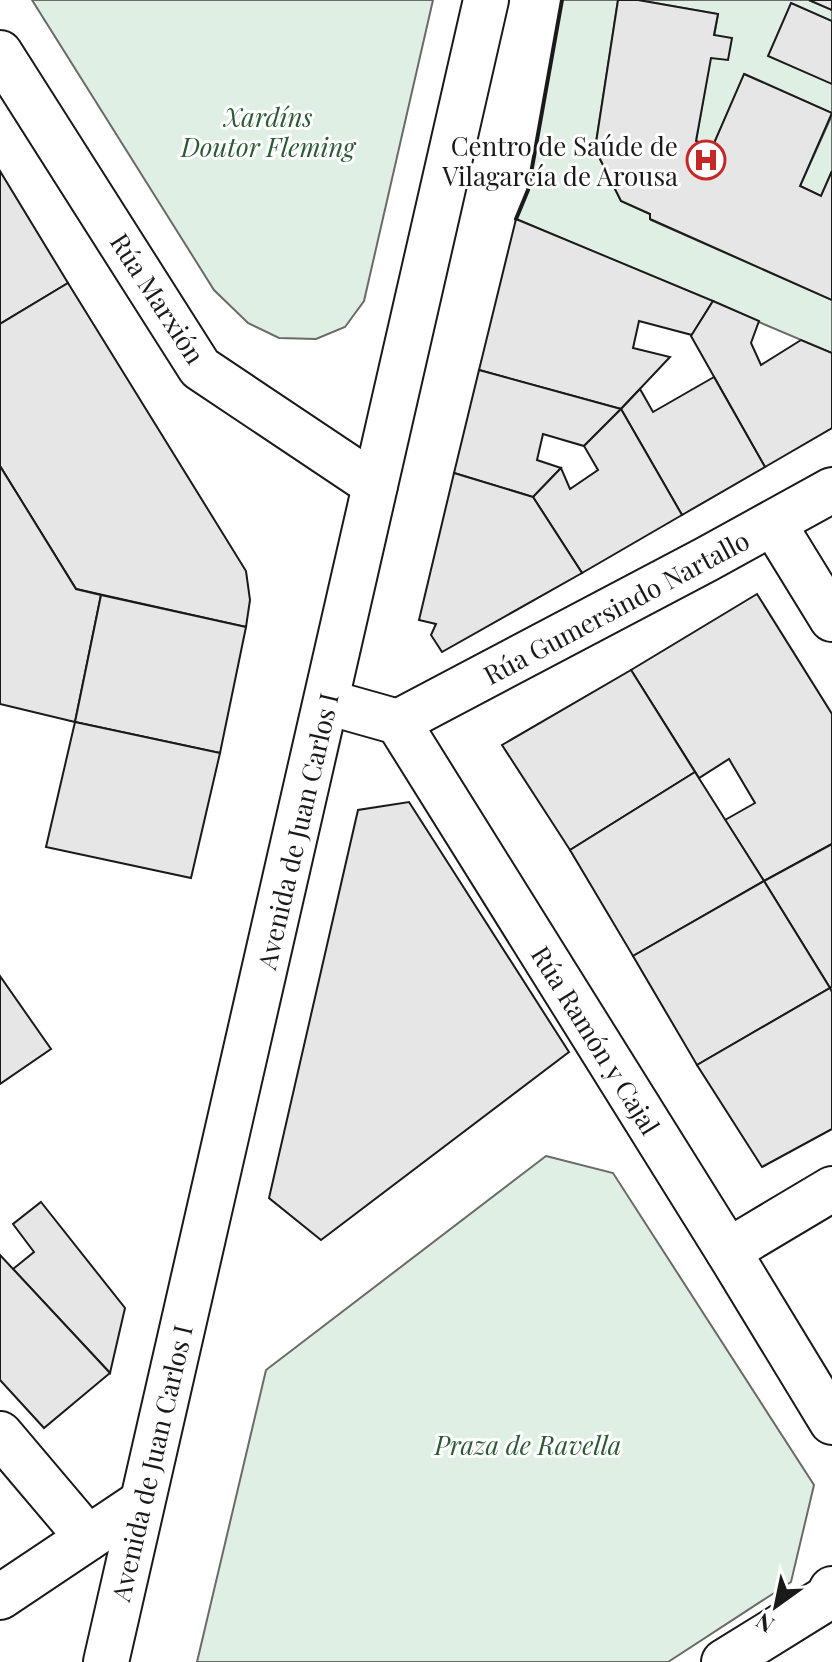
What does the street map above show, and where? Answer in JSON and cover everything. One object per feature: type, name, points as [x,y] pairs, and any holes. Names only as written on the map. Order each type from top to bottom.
[{"type":"street","name":"Avenida de Juan Carlos I","points":[[106,1662],[486,0]]},
{"type":"street","name":"Rúa Marxión","points":[[0,53],[200,368],[375,485]]},
{"type":"street","name":"Rúa Gumersindo Nartallo","points":[[398,722],[832,490]]},
{"type":"street","points":[[773,523],[832,619]]},
{"type":"street","points":[[327,702],[398,722]]},
{"type":"street","name":"Rúa Ramón y Cajal","points":[[398,722],[832,1422]]},
{"type":"street","points":[[728,1251],[832,1189]]},
{"type":"street","points":[[0,1434],[88,1538]]},
{"type":"street","points":[[0,1597],[142,1502]]},
{"type":"street","points":[[724,1662],[827,1598],[832,1589]]},
{"type":"green space","name":"Xardíns Doutor Fleming","points":[[32,0],[433,0],[364,301],[345,327],[316,339],[279,338],[248,323],[214,290]]},
{"type":"green space","points":[[562,0],[618,0],[595,149],[621,201],[650,214],[651,220],[832,300],[832,353],[516,219],[528,190]]},
{"type":"green space","points":[[638,0],[809,0],[832,10],[832,113],[745,74],[712,148],[696,141],[718,14]]},
{"type":"green space","points":[[832,115],[832,171],[821,196],[800,186]]},
{"type":"green space","name":"Praza de Ravella","points":[[546,1156],[613,1173],[814,1485],[791,1582],[668,1662],[197,1662],[266,1370]]},
{"type":"building","name":"Centro de Saúde de Vilagarcía de Arousa","points":[[618,0],[638,0],[718,14],[714,35],[732,38],[728,60],[711,58],[696,141],[712,148],[744,74],[832,113],[800,186],[821,196],[832,171],[832,300],[650,219],[650,214],[621,201],[595,149]]},
{"type":"building","points":[[809,0],[832,0],[832,10]]},
{"type":"building","points":[[791,3],[832,21],[832,84],[768,56]]},
{"type":"building","points":[[0,171],[68,283],[0,324]]},
{"type":"building","points":[[516,219],[713,301],[692,335],[639,321],[633,348],[670,357],[621,409],[479,370]]},
{"type":"building","points":[[68,283],[246,571],[250,600],[246,627],[76,589],[0,466],[0,324]]},
{"type":"building","points":[[713,301],[759,321],[751,343],[761,365],[801,340],[832,353],[832,428],[765,467],[691,336]]},
{"type":"building","points":[[479,370],[621,409],[584,446],[543,434],[537,460],[561,468],[533,497],[454,473]]},
{"type":"building","points":[[714,377],[765,467],[682,515],[621,409],[640,389],[653,412]]},
{"type":"building","points":[[621,409],[682,515],[582,573],[533,497],[561,468],[570,489],[598,470],[584,446]]},
{"type":"building","points":[[0,466],[76,589],[101,595],[75,722],[0,704]]},
{"type":"building","points":[[454,473],[533,497],[582,573],[442,652],[431,635],[436,624],[419,620]]},
{"type":"building","points":[[757,594],[832,714],[832,844],[764,881],[725,820],[755,803],[729,759],[699,778],[631,670]]},
{"type":"building","points":[[101,595],[246,627],[220,753],[75,722]]},
{"type":"building","points":[[631,670],[695,772],[570,850],[502,745]]},
{"type":"building","points":[[75,722],[220,753],[191,878],[46,847]]},
{"type":"building","points":[[695,772],[764,881],[633,956],[570,850]]},
{"type":"building","points":[[409,802],[569,1052],[321,1240],[269,1198],[358,810]]},
{"type":"building","points":[[832,844],[832,987],[830,988],[764,881]]},
{"type":"building","points":[[764,881],[830,988],[697,1065],[633,956]]},
{"type":"building","points":[[0,976],[51,1049],[0,1084]]},
{"type":"building","points":[[830,988],[832,1129],[762,1167],[697,1065]]},
{"type":"building","points":[[41,1202],[125,1308],[110,1373],[13,1269],[34,1252],[13,1224]]},
{"type":"building","points":[[0,1255],[110,1373],[44,1428],[0,1380]]},
{"type":"wall","points":[[516,219],[528,190],[562,0]]},
{"type":"place","name":"Centro de Saúde de Vilagarcía de Arousa","points":[[706,160]]}]
